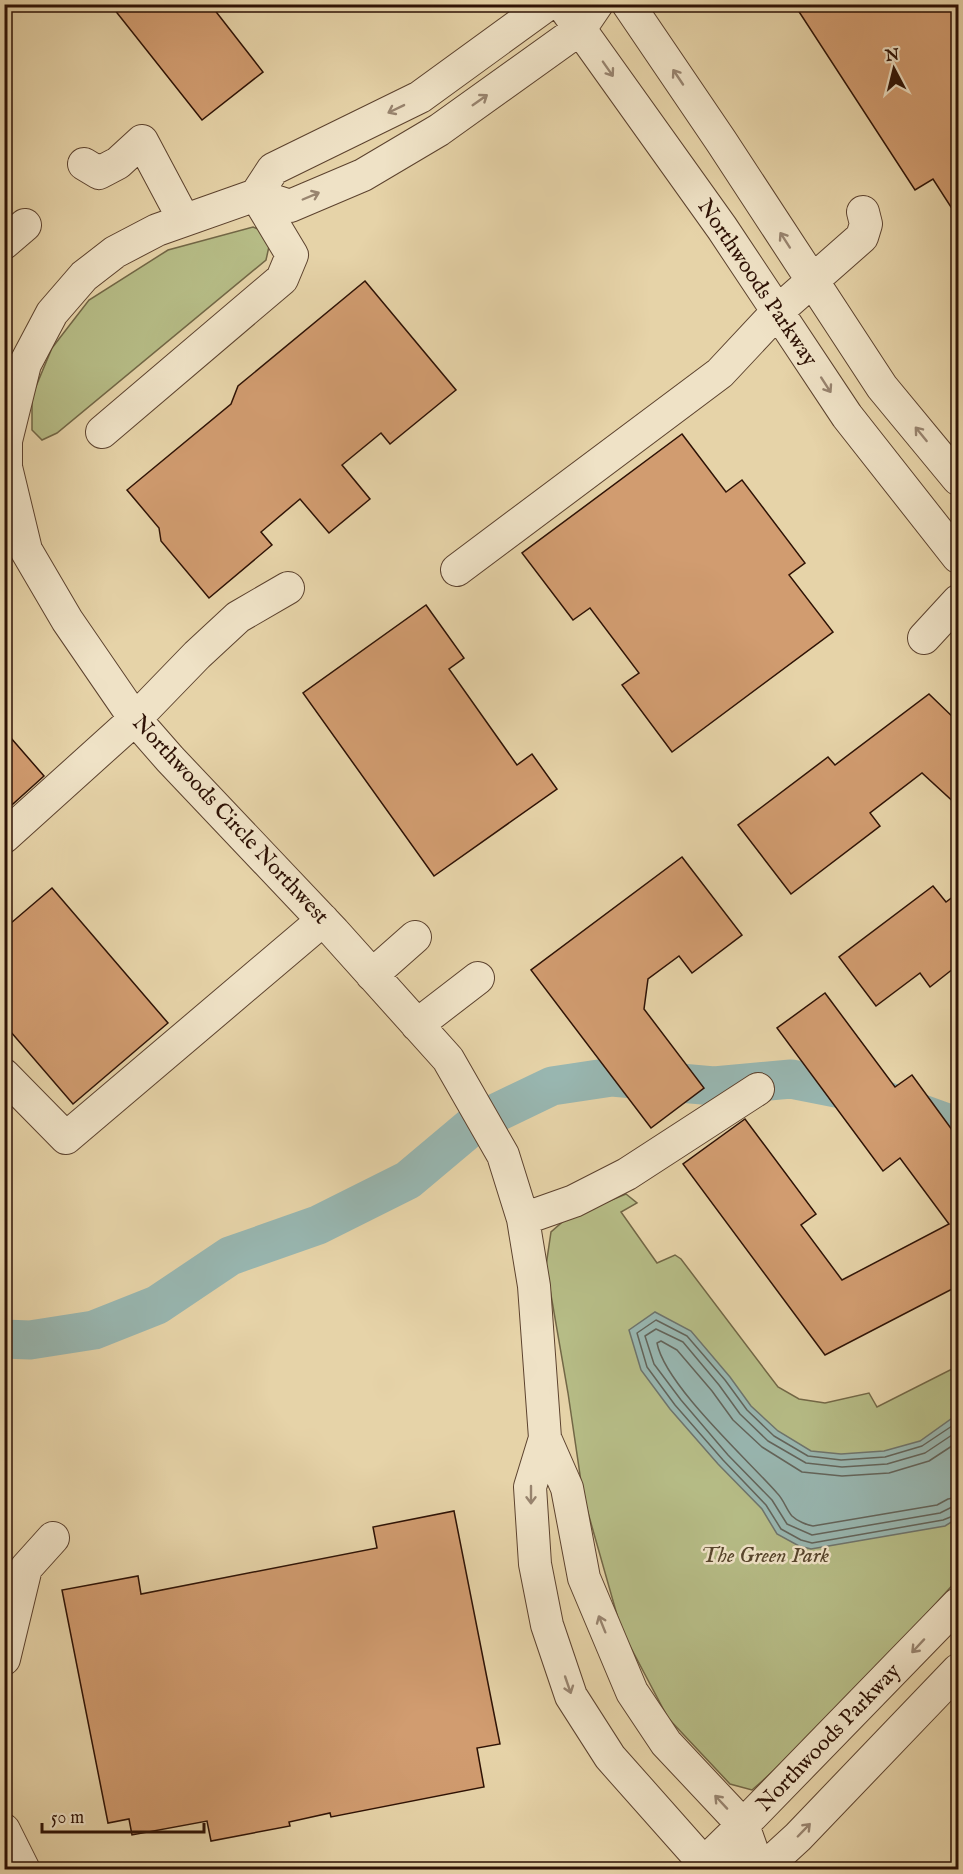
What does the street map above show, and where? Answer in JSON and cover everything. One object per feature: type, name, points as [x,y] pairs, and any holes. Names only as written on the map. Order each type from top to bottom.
[{"type":"street","points":[[256,195],[273,170],[420,97],[548,4]]},
{"type":"street","name":"Northwoods Parkway","points":[[628,4],[882,387],[958,479]]},
{"type":"street","points":[[256,195],[290,206],[363,175],[439,130],[580,13]]},
{"type":"street","name":"Northwoods Parkway","points":[[580,13],[847,416],[958,557]]},
{"type":"street","points":[[84,164],[99,173],[118,163],[142,141],[184,220]]},
{"type":"street","points":[[102,432],[282,279],[292,255],[256,195]]},
{"type":"street","name":"Northwoods Circle Northwest","points":[[256,195],[157,230],[115,252],[84,276],[52,313],[25,364],[6,441],[5,467],[26,550],[68,620],[135,719],[323,920],[448,1059],[503,1155],[524,1218],[534,1286],[545,1438],[567,1488],[584,1578],[632,1692],[666,1743],[743,1825],[761,1869]]},
{"type":"street","points":[[457,570],[720,373],[778,311],[862,237],[866,224],[863,212]]},
{"type":"street","points":[[4,837],[135,719],[196,655],[238,617],[288,588]]},
{"type":"street","points":[[924,638],[958,602]]},
{"type":"street","points":[[4,1075],[66,1138],[323,920]]},
{"type":"street","points":[[372,975],[415,938]]},
{"type":"street","points":[[417,1025],[478,978]]},
{"type":"street","points":[[524,1218],[574,1201],[627,1174],[758,1089]]},
{"type":"street","name":"Northwoods Circle Northwest","points":[[545,1438],[531,1487],[535,1564],[547,1624],[571,1696],[610,1757],[700,1866]]},
{"type":"street","points":[[4,1659],[26,1568],[53,1538]]},
{"type":"street","name":"Northwoods Parkway","points":[[700,1866],[743,1825],[958,1604]]},
{"type":"street","name":"Northwoods Parkway","points":[[761,1869],[798,1837],[958,1670]]},
{"type":"street","points":[[4,1830],[24,1869]]},
{"type":"street","points":[[700,1866],[749,1869]]},
{"type":"path","points":[[952,1054],[958,1051]]},
{"type":"green space","points":[[253,227],[263,231],[270,242],[266,260],[57,433],[42,440],[32,430],[32,396],[52,348],[89,300],[168,250]]},
{"type":"green space","name":"The Green Park","points":[[626,1194],[637,1203],[621,1212],[657,1263],[675,1255],[681,1259],[778,1387],[799,1399],[825,1403],[869,1393],[877,1407],[958,1366],[958,1579],[833,1714],[752,1790],[730,1784],[668,1718],[621,1629],[583,1495],[546,1266],[551,1232],[567,1218]]},
{"type":"water","points":[[655,1312],[691,1331],[751,1406],[778,1431],[811,1451],[841,1454],[884,1451],[920,1441],[958,1414],[958,1518],[945,1526],[811,1549],[799,1546],[777,1534],[762,1509],[718,1464],[670,1409],[641,1370],[629,1330]]},
{"type":"building","points":[[110,4],[210,4],[263,72],[202,120]]},
{"type":"building","points":[[794,4],[958,4],[958,218],[933,179],[915,190]]},
{"type":"building","points":[[365,281],[456,390],[390,444],[381,433],[342,465],[370,499],[329,533],[300,499],[261,532],[272,545],[209,598],[161,541],[159,528],[127,490],[231,404],[238,386]]},
{"type":"building","points":[[682,434],[726,492],[742,480],[805,563],[789,575],[833,632],[672,752],[622,685],[639,673],[590,608],[573,620],[522,553]]},
{"type":"building","points":[[426,605],[464,658],[449,669],[517,765],[532,754],[557,789],[434,876],[303,693]]},
{"type":"building","points":[[929,694],[958,722],[958,806],[922,773],[870,813],[880,826],[791,894],[738,825],[828,757],[835,765]]},
{"type":"building","points":[[4,730],[44,776],[4,812]]},
{"type":"building","points":[[682,857],[742,935],[692,973],[679,956],[648,979],[644,1009],[704,1088],[651,1128],[531,970]]},
{"type":"building","points":[[933,886],[946,902],[958,893],[958,965],[930,987],[920,973],[876,1006],[839,957]]},
{"type":"building","points":[[52,888],[168,1023],[73,1104],[4,1024],[4,929]]},
{"type":"building","points":[[825,993],[895,1087],[912,1075],[958,1138],[958,1286],[825,1355],[683,1164],[745,1119],[816,1214],[801,1225],[842,1280],[949,1224],[900,1158],[883,1171],[777,1028]]},
{"type":"building","points":[[454,1511],[500,1744],[477,1748],[484,1787],[331,1817],[330,1813],[289,1822],[290,1826],[211,1841],[207,1821],[132,1835],[129,1819],[108,1823],[62,1590],[138,1576],[141,1594],[377,1548],[373,1527]]},
{"type":"waterway","points":[[4,1339],[30,1340],[94,1330],[157,1305],[230,1256],[318,1225],[408,1180],[477,1122],[552,1086],[612,1077],[714,1086],[791,1079],[867,1094],[958,1127]]}]
